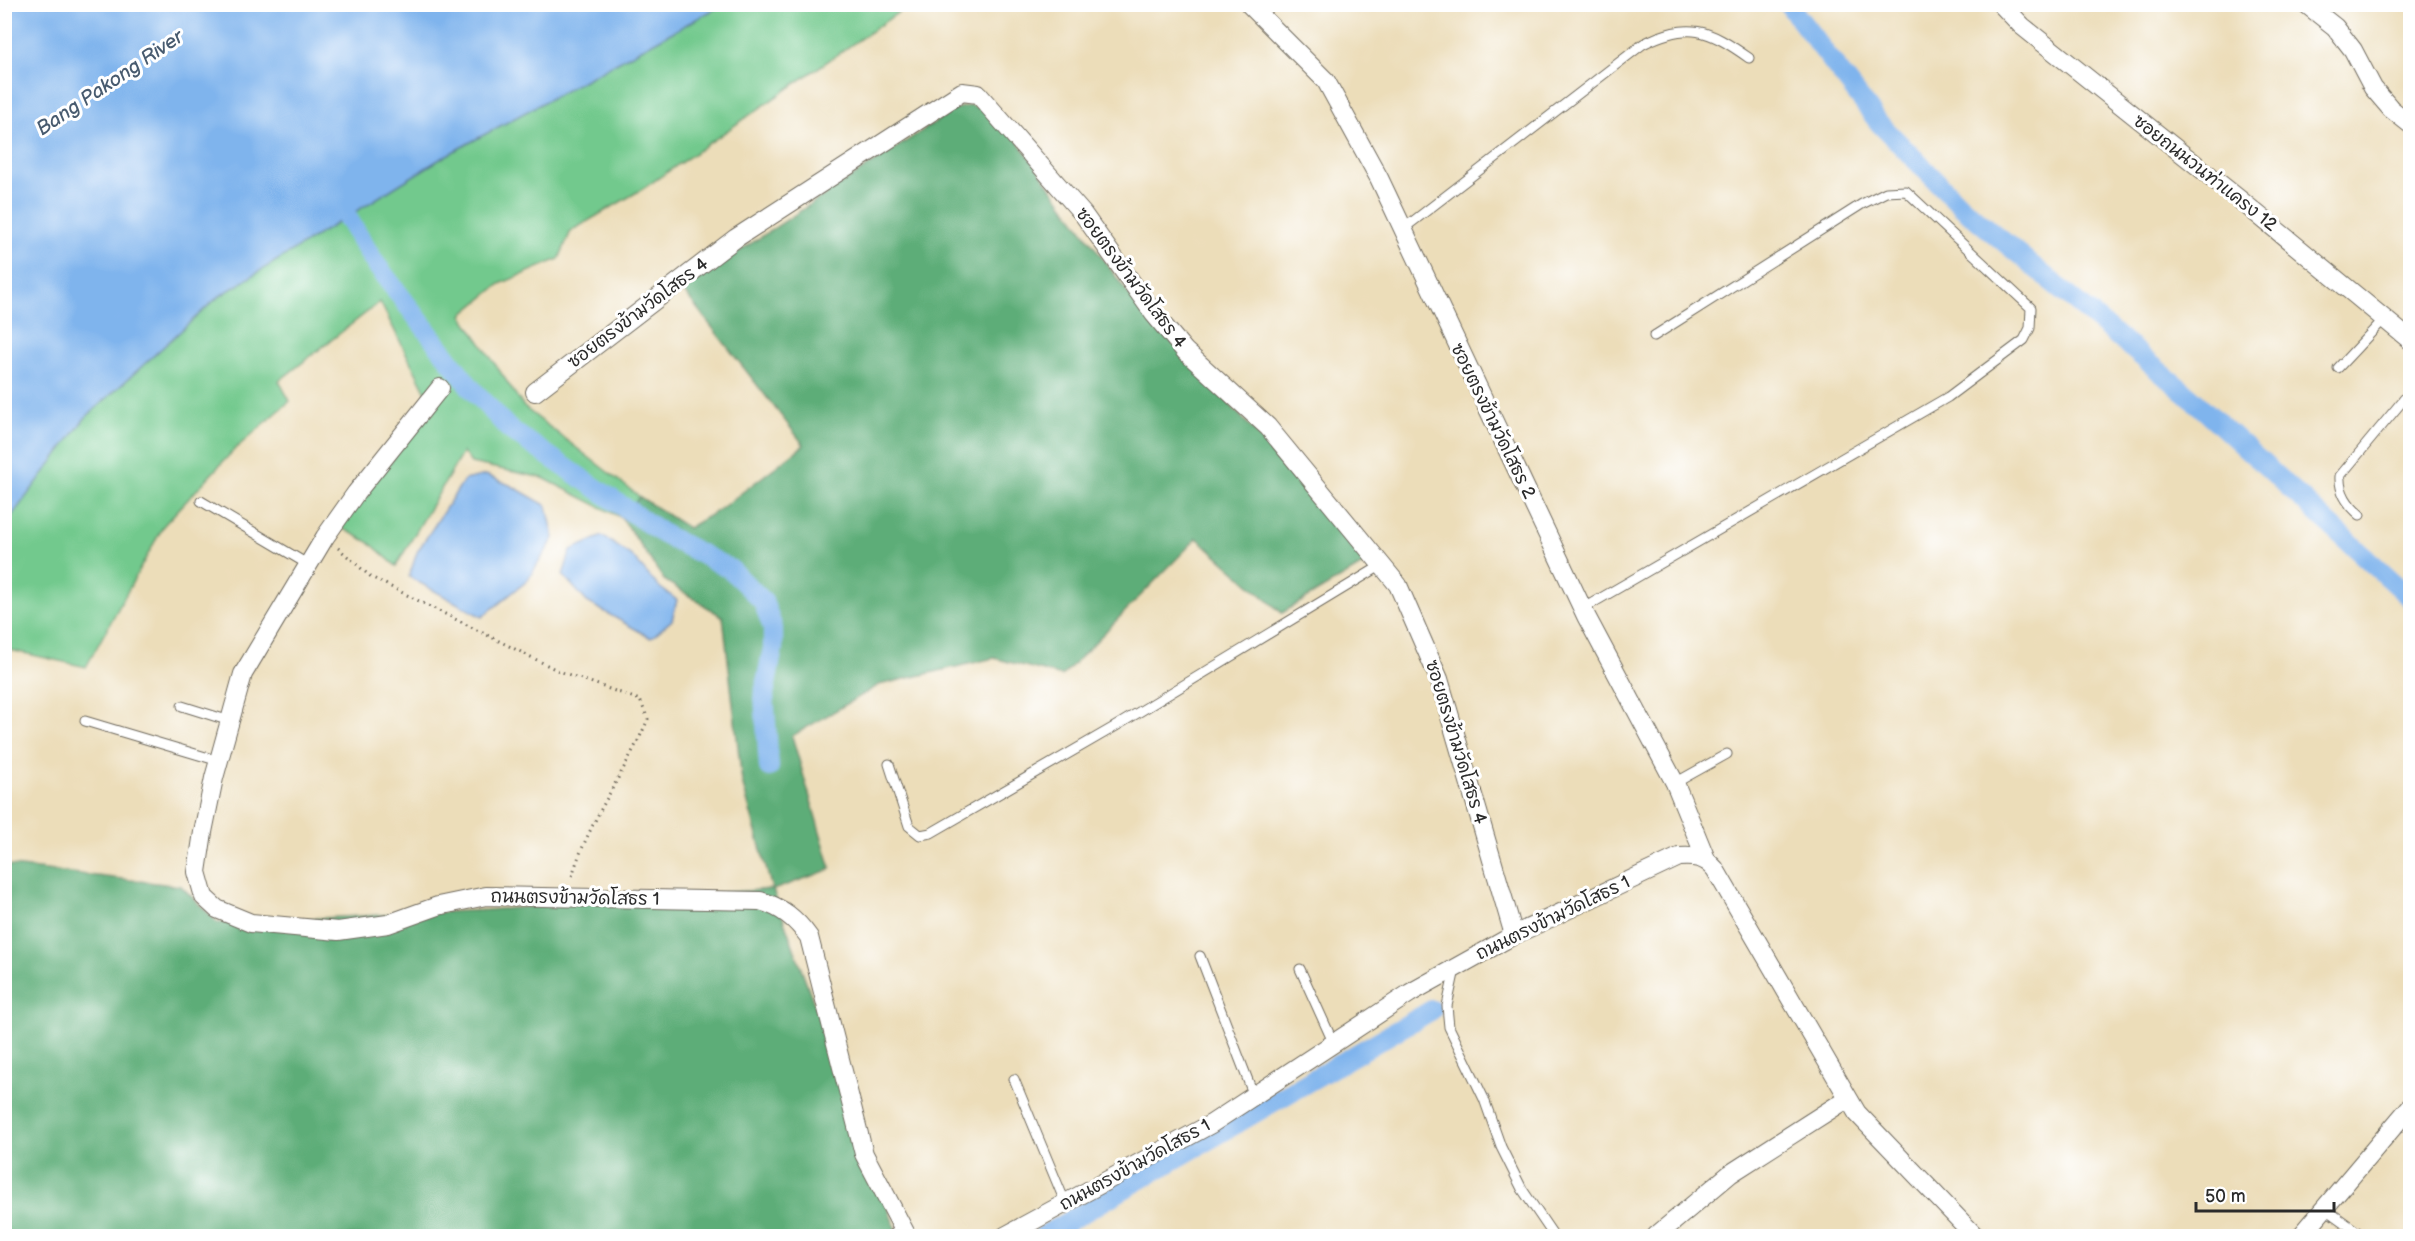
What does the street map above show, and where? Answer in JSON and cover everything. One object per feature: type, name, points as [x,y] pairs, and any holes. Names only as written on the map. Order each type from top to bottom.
[{"type":"street","name":"ซอยตรงข้ามวัดโสธร 2","points":[[1249,4],[1326,81],[1379,178],[1582,609],[1675,783],[1706,859]]},
{"type":"street","name":"ซอยถนนวนท่าแครง 12","points":[[2001,4],[2022,26],[2410,340]]},
{"type":"street","points":[[2306,4],[2335,27],[2354,50],[2373,88],[2391,109],[2410,124]]},
{"type":"street","name":"ซอยตรงข้ามวัดโสธร 4","points":[[535,392],[736,238],[962,92],[971,92],[985,100],[1083,214],[1154,314],[1185,351],[1268,427],[1398,585],[1439,679],[1514,935]]},
{"type":"street","name":"ถนนตรงข้ามวัดโสธร 1","points":[[440,388],[356,493],[325,537],[243,674],[219,761],[197,872],[204,897],[217,909],[251,922],[338,931],[388,924],[438,906],[486,896],[760,901],[776,906],[801,926],[809,937],[864,1154],[900,1233]]},
{"type":"street","name":"ถนนตรงข้ามวัดโสธร 1","points":[[1005,1236],[1211,1124],[1410,993],[1514,935],[1679,857],[1706,859]]},
{"type":"street","points":[[1706,859],[1715,869],[1847,1099],[1871,1131],[1975,1236]]},
{"type":"street","points":[[1656,1236],[1730,1174],[1847,1099]]},
{"type":"street","points":[[2301,1236],[2410,1107]]},
{"type":"lane","points":[[1402,229],[1642,44],[1667,32],[1696,30],[1720,37],[1749,58]]},
{"type":"lane","points":[[1582,609],[1948,397],[2024,340],[2030,328],[2031,308],[1906,191],[1886,192],[1862,204],[1654,336]]},
{"type":"lane","points":[[2338,368],[2385,318]]},
{"type":"lane","points":[[2360,515],[2349,506],[2340,484],[2340,476],[2410,392]]},
{"type":"lane","points":[[201,501],[309,565]]},
{"type":"lane","points":[[889,764],[909,826],[920,834],[931,833],[1126,720],[1382,564]]},
{"type":"lane","points":[[182,706],[230,721]]},
{"type":"lane","points":[[85,721],[219,761]]},
{"type":"lane","points":[[1675,783],[1727,754]]},
{"type":"lane","points":[[1200,957],[1254,1095]]},
{"type":"lane","points":[[1456,967],[1447,1006],[1449,1027],[1484,1099],[1502,1147],[1522,1189],[1554,1236]]},
{"type":"lane","points":[[1300,969],[1333,1042]]},
{"type":"lane","points":[[1014,1079],[1065,1202]]},
{"type":"lane","points":[[2324,1208],[2363,1236]]},
{"type":"path","points":[[325,537],[371,578],[559,671],[640,700],[648,719],[636,747],[577,859],[567,898]]},
{"type":"green space","points":[[722,5],[909,5],[644,188],[571,231],[559,259],[500,284],[462,315],[524,407],[640,497],[622,518],[543,478],[471,463],[463,452],[396,566],[370,543],[340,527],[414,432],[435,410],[380,302],[279,381],[290,401],[234,450],[164,525],[86,667],[5,649],[4,525],[85,418],[218,297],[445,156]]},
{"type":"green space","points":[[971,105],[1000,117],[1130,296],[1258,435],[1366,563],[1282,613],[1197,538],[1062,676],[994,658],[879,685],[792,736],[831,869],[773,890],[898,1236],[5,1236],[5,865],[181,886],[218,923],[486,910],[772,889],[742,782],[723,617],[664,580],[622,518],[640,497],[688,528],[719,510],[804,445],[682,289],[955,109]]},
{"type":"water","name":"Bang Pakong River","points":[[5,4],[722,5],[445,156],[218,297],[85,418],[5,525]]},
{"type":"water","points":[[486,475],[512,486],[547,506],[554,538],[527,581],[482,617],[409,577],[417,552],[464,480]]},
{"type":"water","points":[[602,536],[632,556],[658,586],[677,600],[672,620],[651,638],[587,602],[563,575],[571,550]]},
{"type":"waterway","points":[[1788,4],[1879,123],[1962,207],[2189,396],[2410,598]]},
{"type":"waterway","points":[[333,194],[375,263],[471,388],[509,429],[665,535],[730,569],[763,601],[773,628],[773,648],[764,694],[769,767]]},
{"type":"waterway","points":[[1043,1236],[1432,1010]]}]
